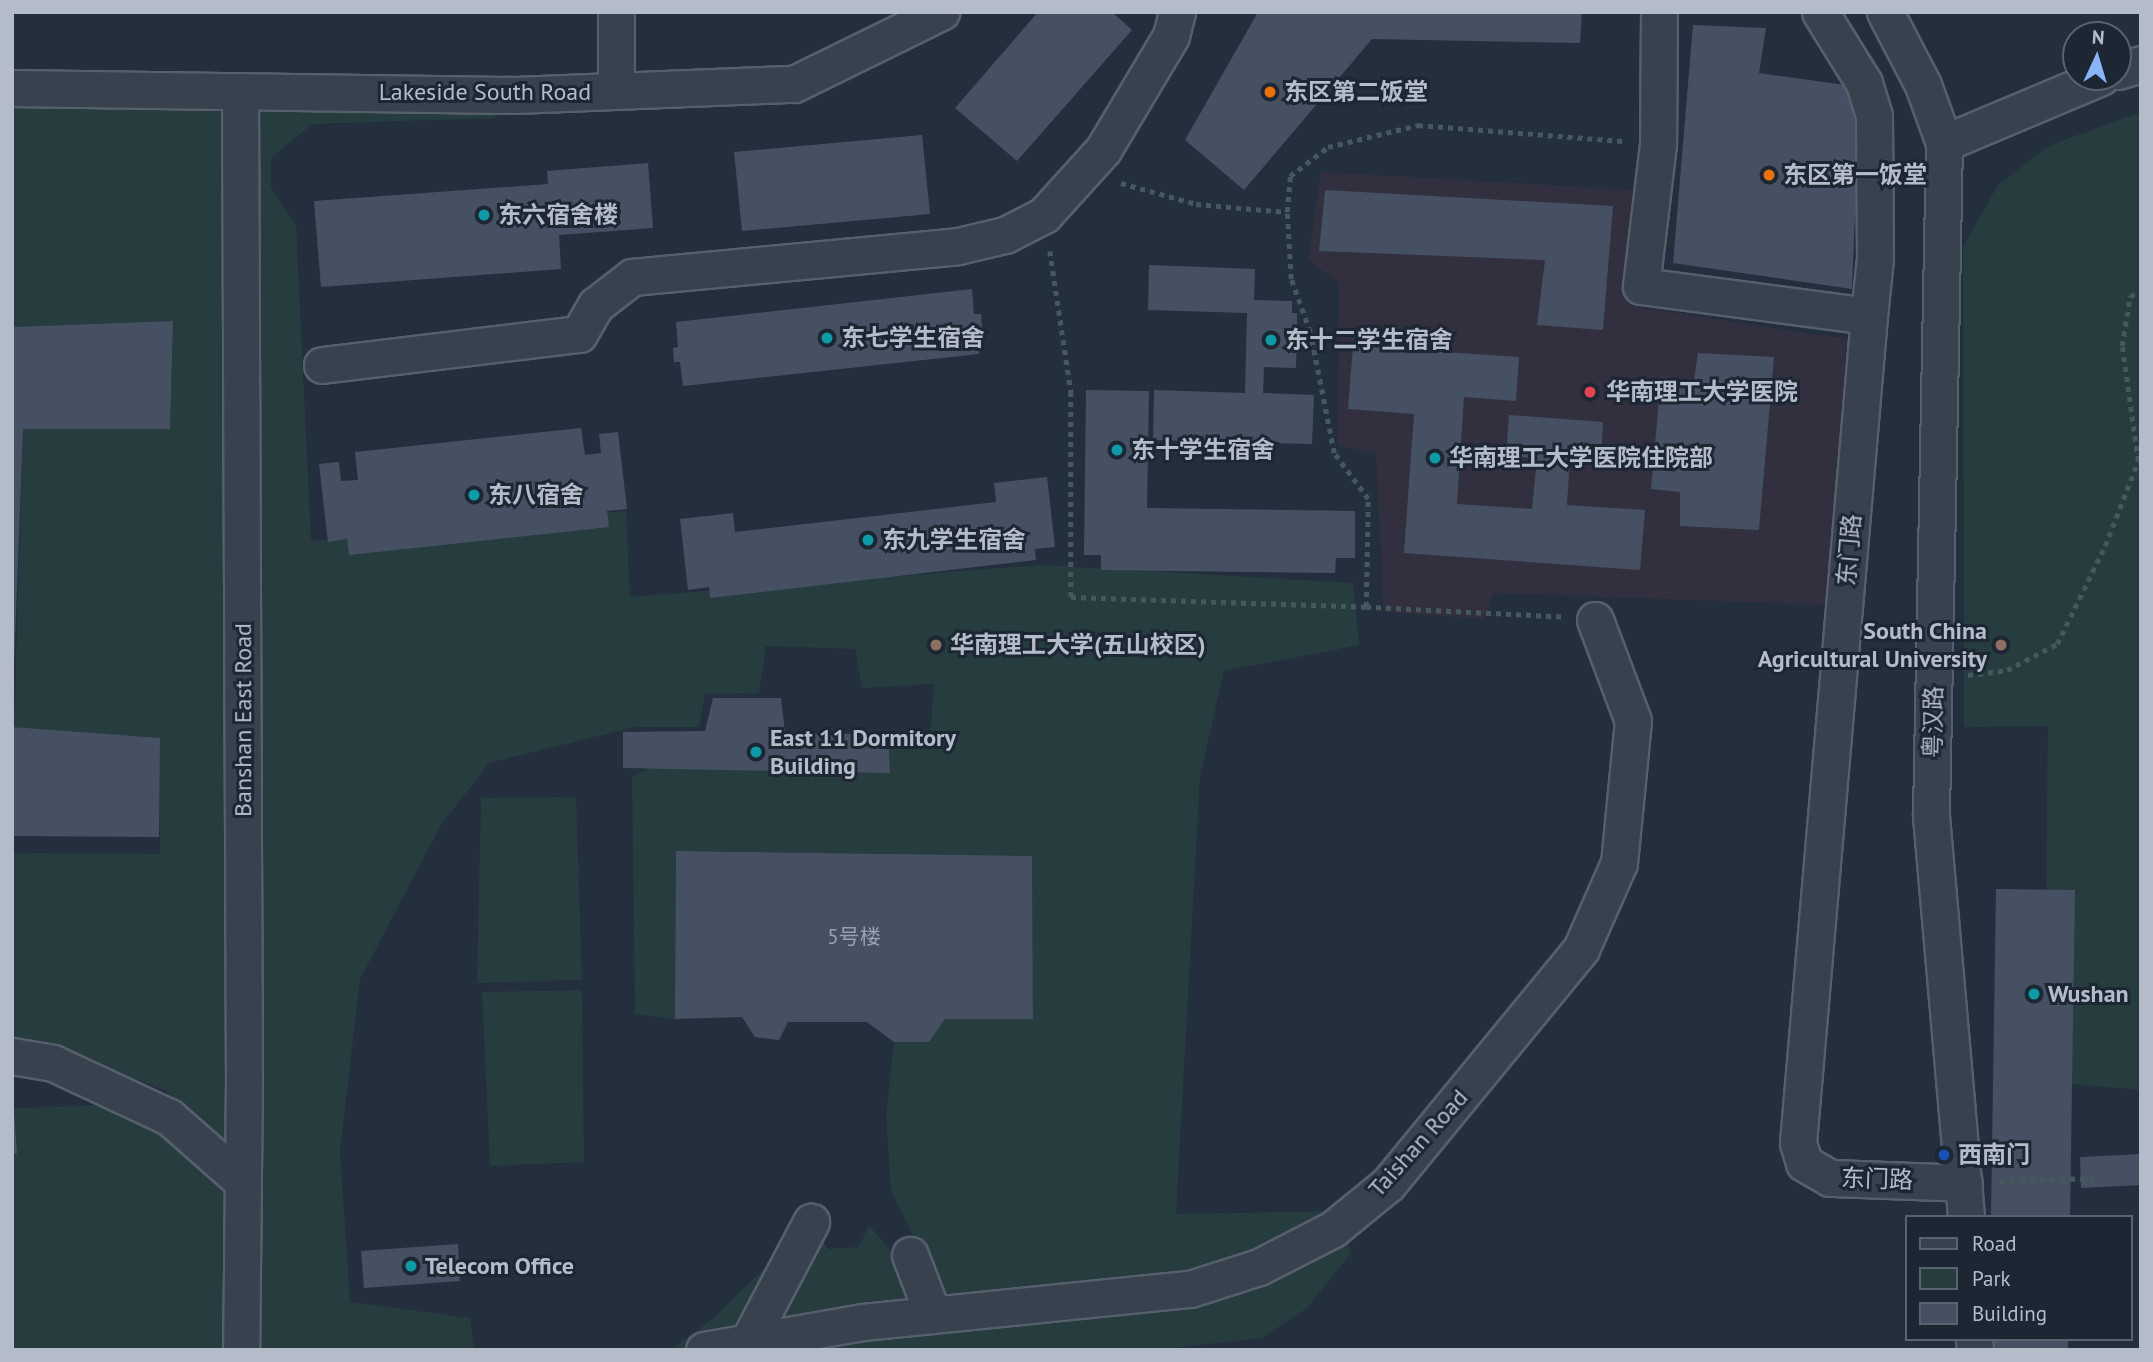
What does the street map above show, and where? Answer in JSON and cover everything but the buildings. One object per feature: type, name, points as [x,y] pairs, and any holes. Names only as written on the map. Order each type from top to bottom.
[{"type":"street","points":[[616,12],[616,91]]},
{"type":"street","name":"Lakeside South Road","points":[[12,88],[515,95],[794,84],[941,12]]},
{"type":"street","points":[[322,365],[579,334],[596,305],[632,277],[958,246],[1004,235],[1044,215],[1103,150],[1171,36],[1177,12]]},
{"type":"street","points":[[1659,12],[1658,144],[1641,286],[1869,316]]},
{"type":"street","name":"东门路","points":[[1820,12],[1864,83],[1874,116],[1875,258],[1798,1143],[1804,1163],[1830,1178],[1964,1183]]},
{"type":"street","points":[[1885,12],[1923,85],[1944,143],[2068,91]]},
{"type":"street","name":"Banshan East Road","points":[[240,91],[243,1182],[241,1350]]},
{"type":"street","name":"粤汉路","points":[[1944,143],[1931,816],[1966,1215]]},
{"type":"street","name":"Taishan Road","points":[[704,1350],[863,1322],[1190,1289],[1259,1267],[1333,1229],[1388,1184],[1581,948],[1619,863],[1633,721],[1595,620]]},
{"type":"street","points":[[12,1056],[53,1063],[169,1116],[243,1182]]},
{"type":"street","points":[[748,1342],[811,1222]]},
{"type":"street","points":[[910,1255],[933,1315]]},
{"type":"path","points":[[1366,607],[1368,499],[1334,453],[1310,332],[1291,279],[1287,212],[1290,176],[1328,147],[1418,125],[1658,144]]},
{"type":"path","points":[[1083,172],[1196,204],[1287,212]]},
{"type":"path","points":[[1044,215],[1071,392],[1071,597],[1366,607],[1595,620]]},
{"type":"path","points":[[1934,679],[2007,670],[2057,645],[2105,546],[2139,460],[2122,346],[2130,296],[2141,292]]},
{"type":"path","points":[[1964,1183],[2094,1178]]},
{"type":"shaded area","name":"华南理工大学医院","points":[[1321,172],[1635,190],[1631,306],[1847,339],[1827,605],[1493,593],[1485,619],[1384,612],[1376,454],[1338,445],[1339,283],[1308,260]]},
{"type":"green space","points":[[12,88],[499,95],[495,118],[312,124],[271,158],[271,188],[296,225],[311,541],[626,511],[630,597],[1041,565],[1353,583],[1359,645],[1224,671],[1200,776],[1176,1214],[1332,1211],[1352,1252],[1307,1308],[1262,1338],[1156,1350],[671,1350],[715,1317],[811,1222],[828,1249],[859,1247],[869,1225],[900,1262],[919,1248],[891,1191],[886,1116],[894,1042],[929,1042],[945,1019],[1033,1019],[1032,856],[676,851],[675,1019],[635,1014],[632,776],[700,745],[929,749],[934,684],[862,688],[855,649],[766,646],[759,693],[705,694],[699,727],[635,727],[489,763],[441,825],[360,979],[340,1152],[350,1302],[470,1318],[474,1350],[12,1350],[14,1108],[177,1103],[165,1090],[36,1043],[12,1040],[12,853],[160,854],[159,738],[14,728],[23,429],[170,429],[173,321],[12,327]]},
{"type":"green space","points":[[2141,112],[2141,1090],[2044,1082],[2048,726],[1964,727],[1963,247],[1998,185],[2048,146]]},
{"type":"green space","points":[[576,797],[582,980],[477,983],[481,798]]},
{"type":"green space","points":[[582,990],[584,1162],[490,1166],[482,992]]},
{"type":"place","name":"东区第二饭堂","points":[[1270,92]]},
{"type":"place","name":"东区第一饭堂","points":[[1769,175]]},
{"type":"place","name":"东六宿舍楼","points":[[484,215]]},
{"type":"place","name":"东七学生宿舍","points":[[827,338]]},
{"type":"place","name":"东十二学生宿舍","points":[[1271,340]]},
{"type":"place","name":"华南理工大学医院","points":[[1590,392]]},
{"type":"place","name":"东十学生宿舍","points":[[1117,450]]},
{"type":"place","name":"华南理工大学医院住院部","points":[[1435,458]]},
{"type":"place","name":"东八宿舍","points":[[474,495]]},
{"type":"place","name":"东九学生宿舍","points":[[868,540]]},
{"type":"place","name":"华南理工大学(五山校区)","points":[[936,645]]},
{"type":"place","name":"South China Agricultural University","points":[[2001,645]]},
{"type":"place","name":"East 11 Dormitory Building","points":[[756,752]]},
{"type":"place","name":"Wushan","points":[[2034,994]]},
{"type":"place","name":"西南门","points":[[1944,1155]]},
{"type":"place","name":"Telecom Office","points":[[411,1266]]}]
